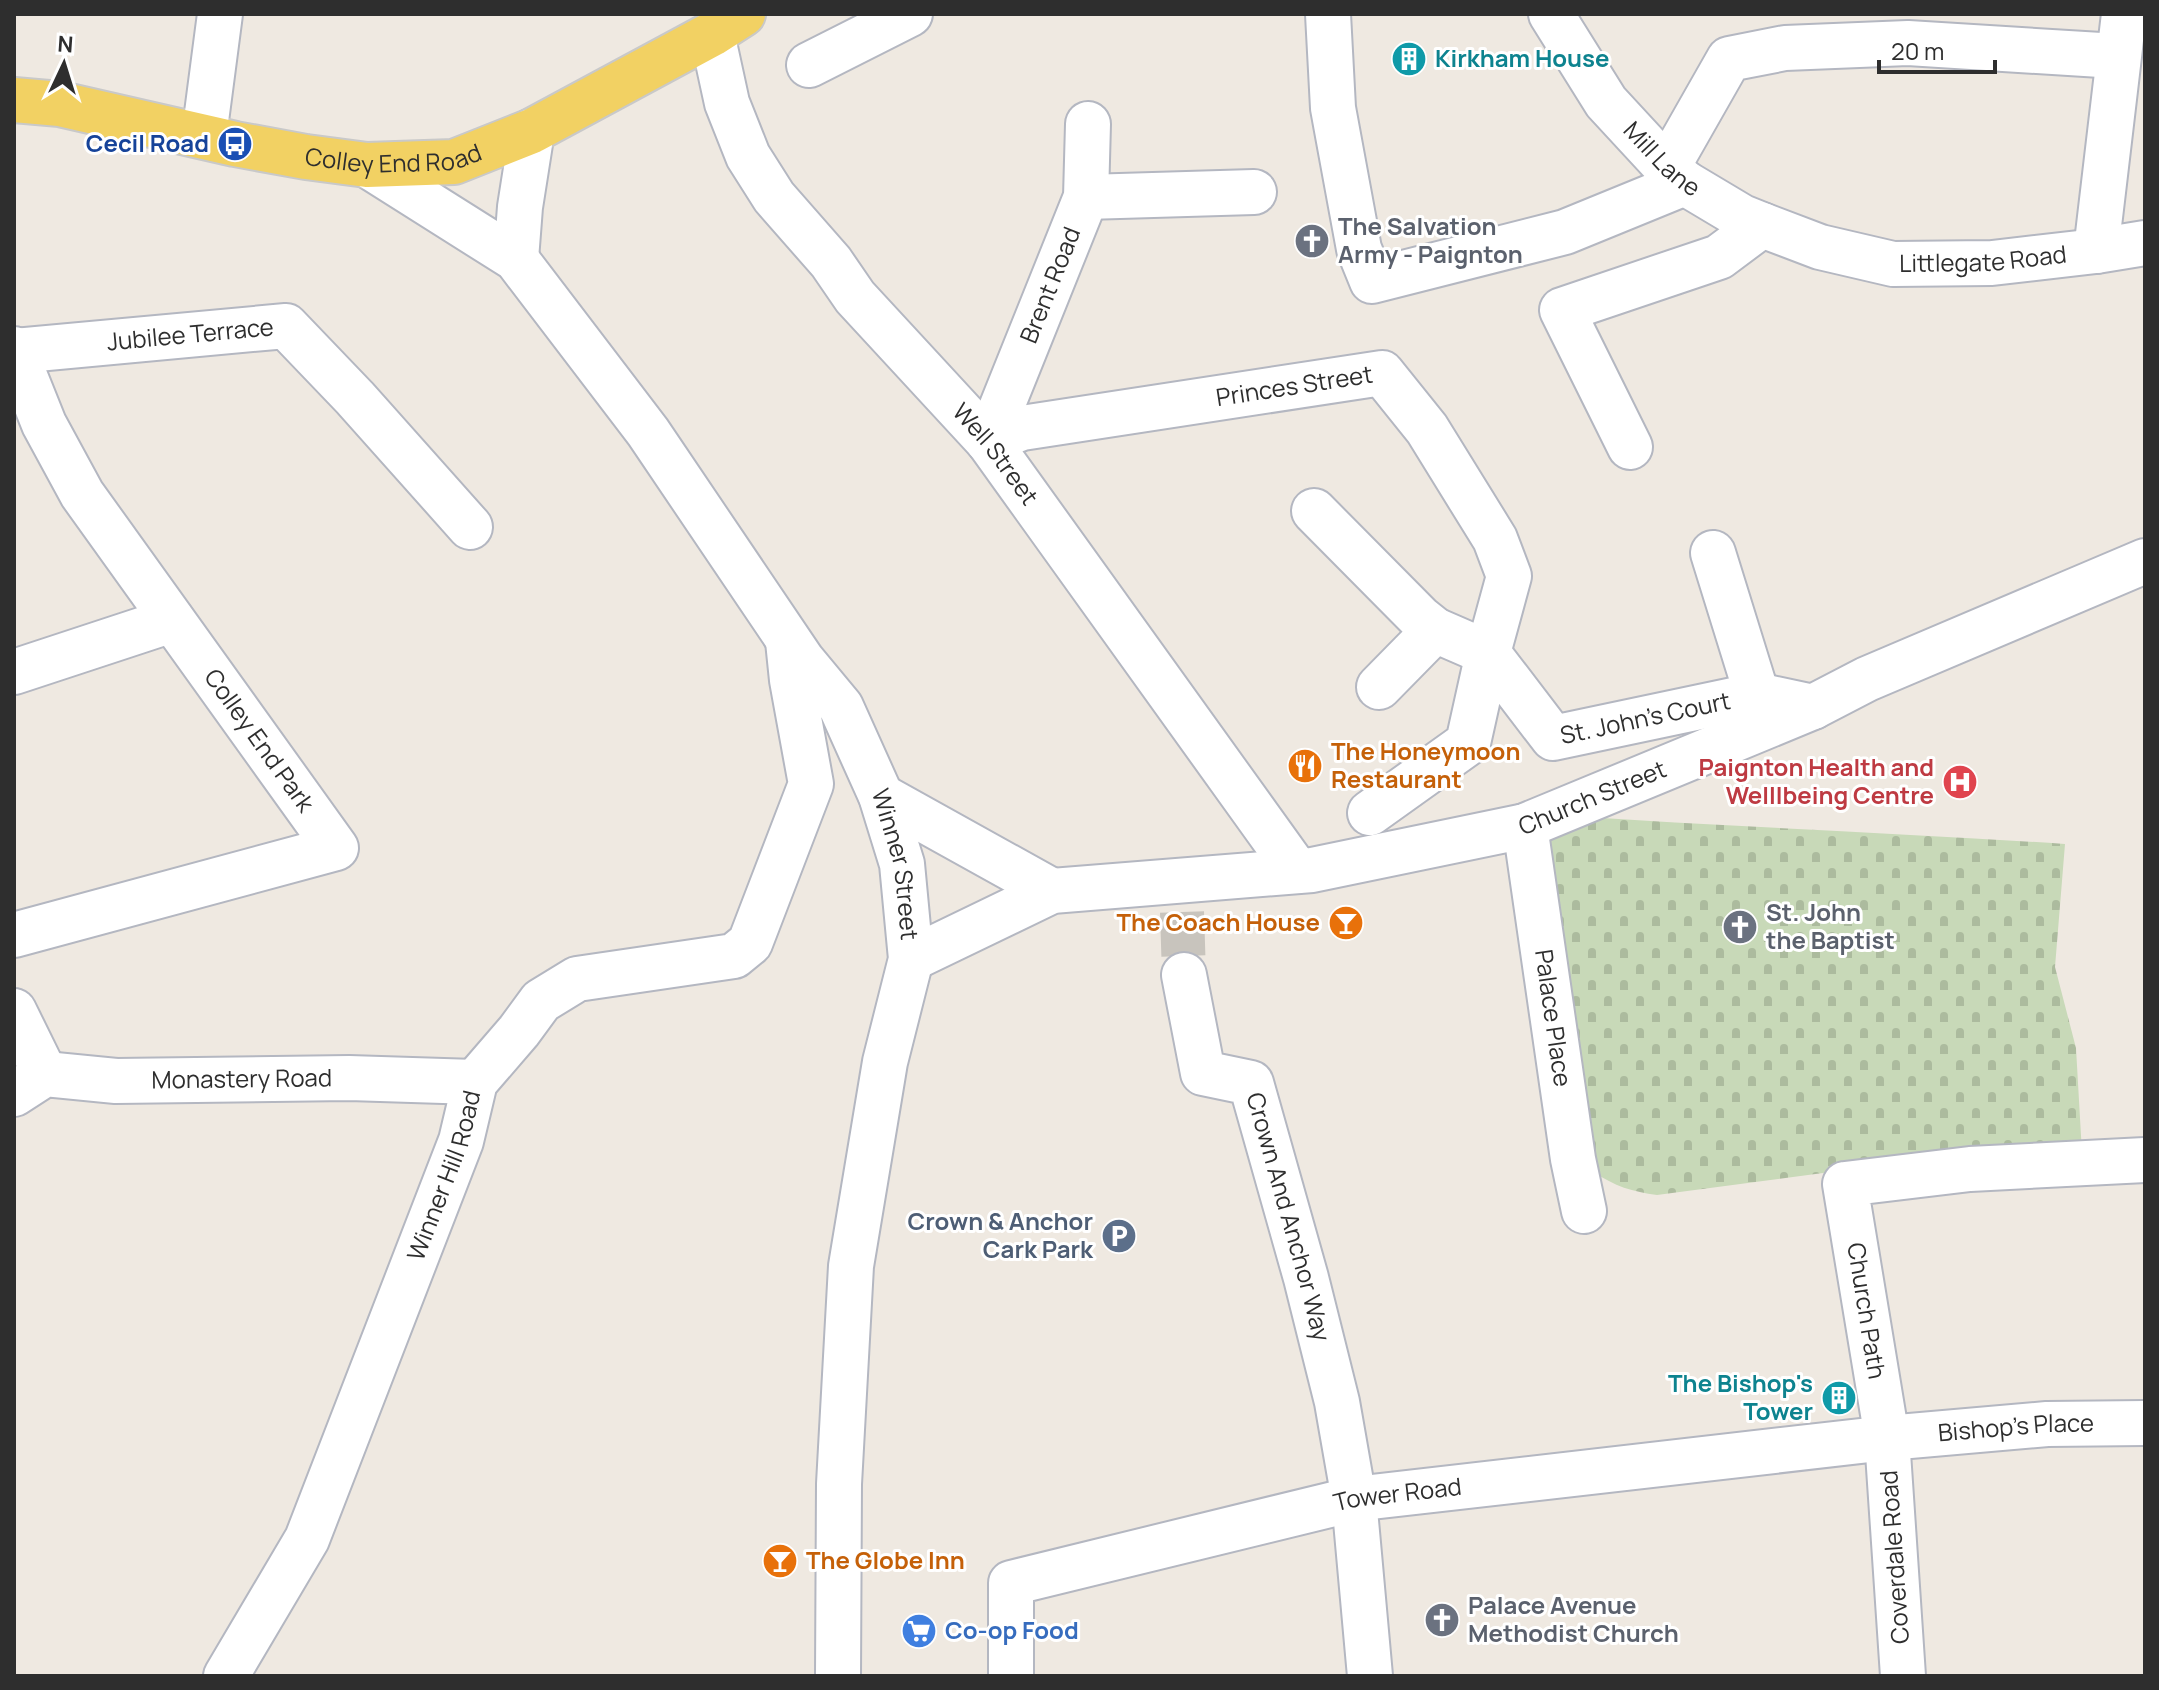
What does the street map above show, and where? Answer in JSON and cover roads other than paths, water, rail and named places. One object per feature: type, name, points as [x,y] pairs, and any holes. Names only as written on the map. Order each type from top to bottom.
[{"type":"main road","name":"Colley End Road","points":[[14,100],[60,104],[287,154],[367,165],[454,162],[532,131],[728,24]]},
{"type":"street","points":[[204,136],[220,14]]},
{"type":"street","points":[[809,65],[846,29],[910,14]]},
{"type":"street","points":[[1328,14],[1333,108],[1359,249],[1372,281],[1565,232],[1676,175],[1729,59],[1785,48],[2121,35],[2096,251]]},
{"type":"street","name":"Mill Lane","points":[[1551,14],[1606,102],[1676,175],[1742,217],[1820,247]]},
{"type":"street","name":"Well Street","points":[[728,24],[727,103],[748,156],[774,197],[831,262],[855,297],[988,441],[1297,871]]},
{"type":"street","name":"Brent Road","points":[[988,441],[1086,197],[1088,124]]},
{"type":"street","points":[[516,259],[520,207],[532,131]]},
{"type":"street","name":"Winner Street","points":[[367,165],[516,259],[648,432],[802,660],[841,707],[881,796],[902,864],[911,959],[885,1062],[851,1266],[839,1484],[838,1676]]},
{"type":"street","points":[[1086,197],[1254,192]]},
{"type":"street","points":[[1630,447],[1562,310],[1719,257],[1762,225]]},
{"type":"street","name":"Littlegate Road","points":[[1820,247],[1893,264],[1992,263],[2145,243]]},
{"type":"street","name":"Jubilee Terrace","points":[[14,350],[286,326],[470,527]]},
{"type":"street","name":"Colley End Park","points":[[14,350],[44,424],[82,494],[336,848],[14,935]]},
{"type":"street","name":"Princes Street","points":[[988,441],[1022,428],[1382,373],[1427,429],[1495,539],[1509,576],[1488,653]]},
{"type":"street","points":[[1314,511],[1420,618],[1435,630],[1488,653],[1468,743],[1370,813]]},
{"type":"street","points":[[1713,553],[1757,695]]},
{"type":"street","name":"Church Street","points":[[911,959],[1052,891],[1182,896],[1525,826],[1813,707],[1867,679],[2145,561]]},
{"type":"street","points":[[14,672],[172,620]]},
{"type":"street","points":[[1379,687],[1435,630]]},
{"type":"street","name":"Winner Hill Road","points":[[226,1676],[307,1539],[461,1141],[475,1082],[541,1001],[577,979],[734,956],[750,943],[811,784],[792,680],[788,639]]},
{"type":"street","name":"St. John's Court","points":[[1488,653],[1553,738],[1757,695],[1813,707]]},
{"type":"street","points":[[881,796],[1052,891]]},
{"type":"street","name":"Palace Place","points":[[1525,826],[1573,1159],[1584,1211]]},
{"type":"street","name":"Crown And Anchor Way","points":[[1184,975],[1203,1073],[1251,1083],[1306,1278],[1298,1324],[1337,1402],[1354,1499],[1370,1676]]},
{"type":"street","points":[[14,1011],[29,1084]]},
{"type":"street","name":"Monastery Road","points":[[29,1084],[349,1078],[475,1082]]},
{"type":"street","name":"Church Path","points":[[1887,1438],[1845,1184],[1970,1169],[2145,1160]]},
{"type":"street","name":"Bishop's Place","points":[[1887,1438],[2047,1424],[2145,1423]]},
{"type":"street","name":"Tower Road","points":[[1011,1676],[1011,1583],[1354,1499],[1887,1438]]},
{"type":"street","name":"Coverdale Road","points":[[1887,1438],[1903,1676]]},
{"type":"tunnel","points":[[1182,912],[1184,975]]},
{"type":"place","name":"Kirkham House","points":[[1409,59]]},
{"type":"place","name":"Cecil Road","points":[[235,144]]},
{"type":"place","name":"The Salvation Army - Paignton","points":[[1312,241]]},
{"type":"place","name":"The Honeymoon Restaurant","points":[[1305,766]]},
{"type":"place","name":"Paignton Health and Welllbeing Centre","points":[[1960,782]]},
{"type":"place","name":"The Coach House","points":[[1346,923]]},
{"type":"place","name":"St. John the Baptist","points":[[1740,927]]},
{"type":"place","name":"Crown & Anchor Cark Park","points":[[1119,1236]]},
{"type":"place","name":"The Bishop's Tower","points":[[1839,1398]]},
{"type":"place","name":"The Globe Inn","points":[[780,1561]]},
{"type":"place","name":"Palace Avenue Methodist Church","points":[[1442,1620]]},
{"type":"place","name":"Co-op Food","points":[[919,1631]]}]
